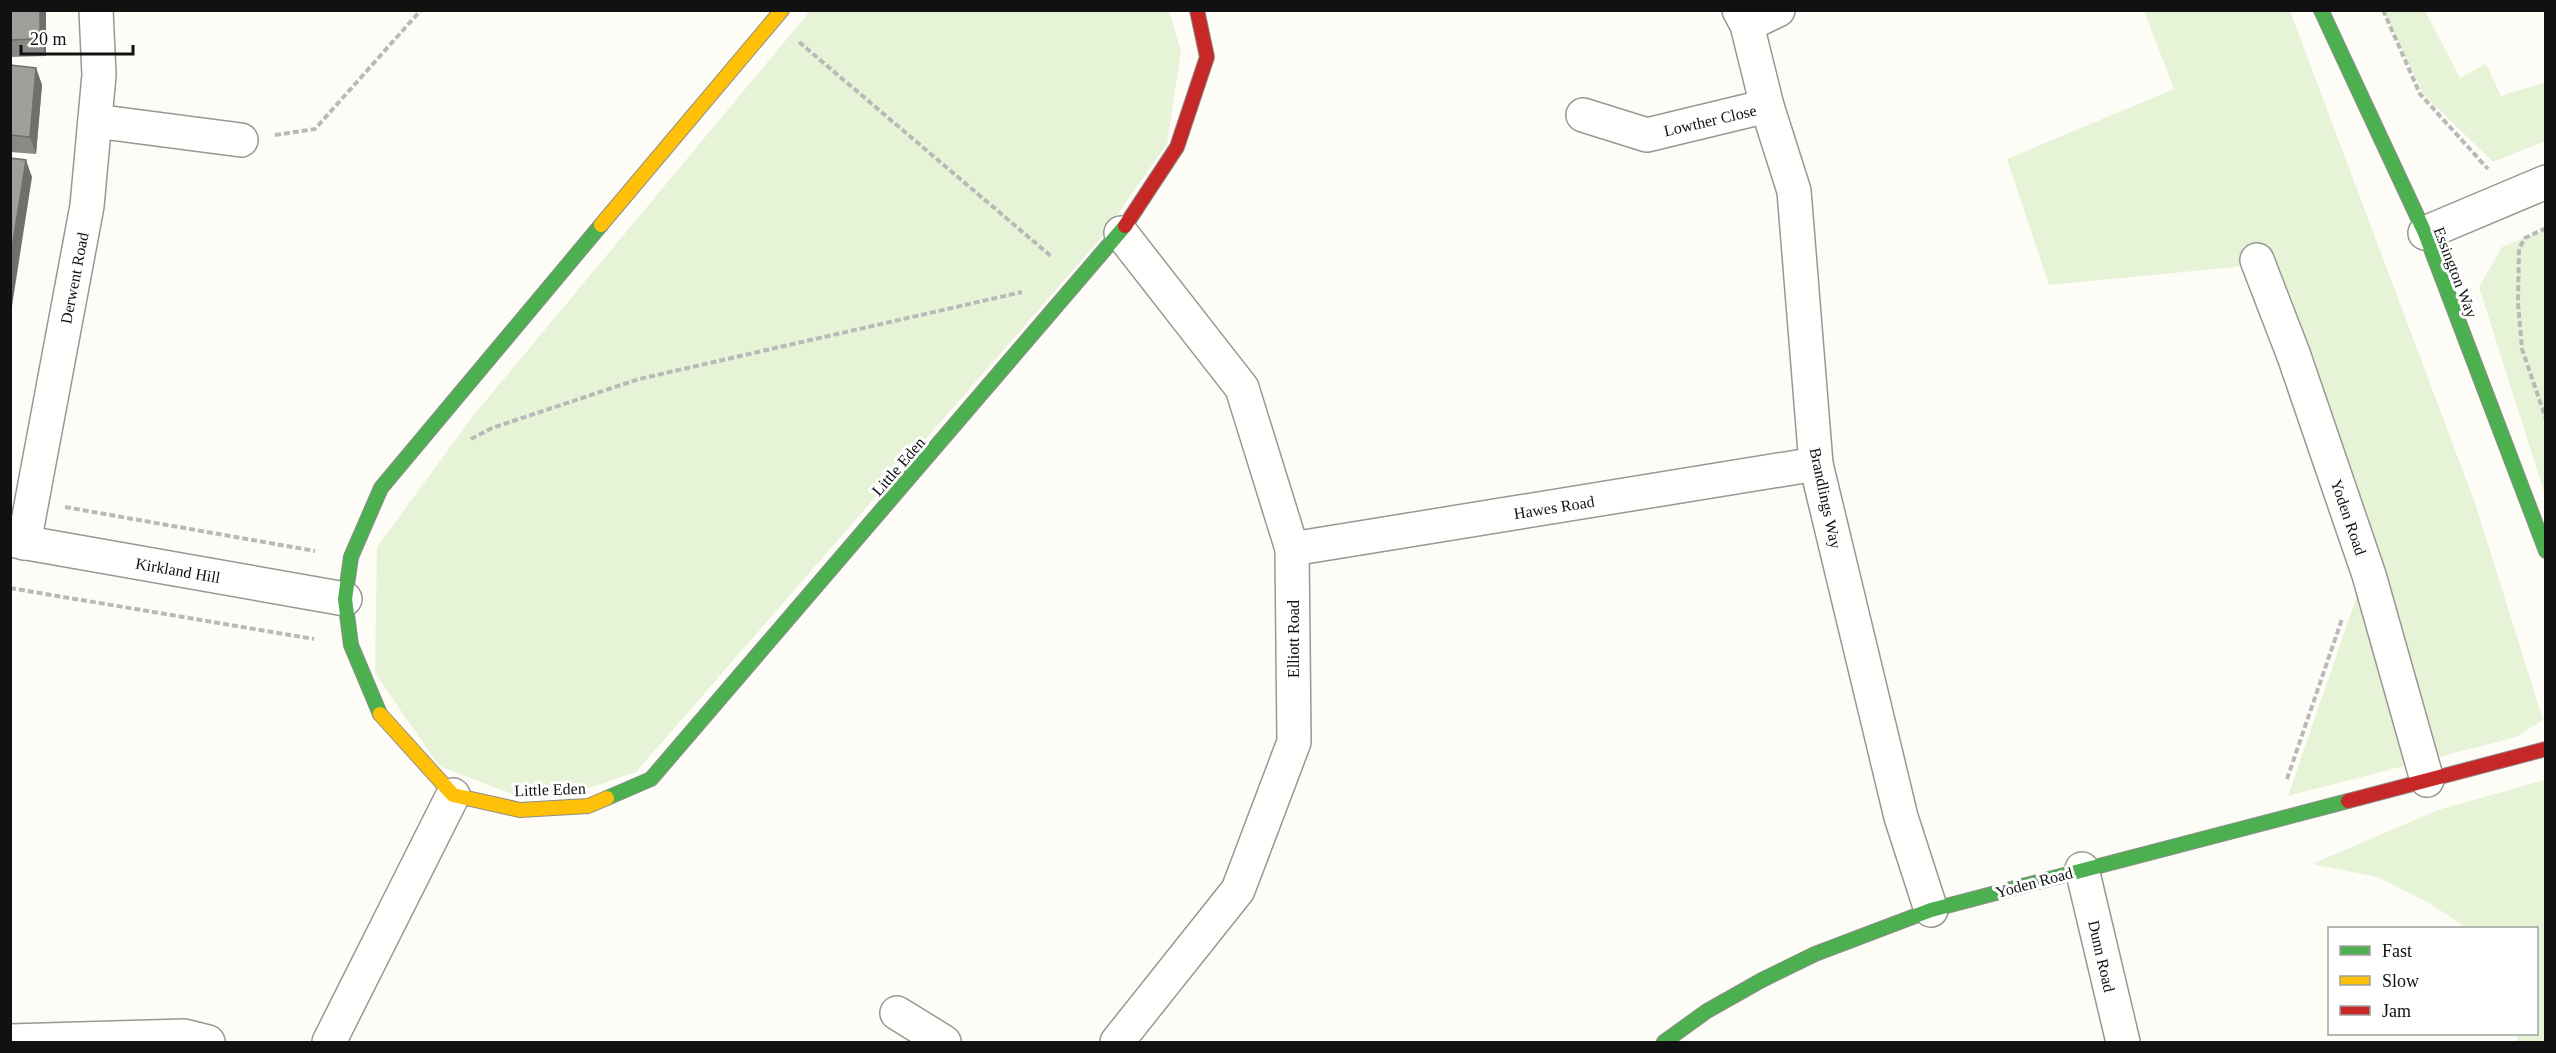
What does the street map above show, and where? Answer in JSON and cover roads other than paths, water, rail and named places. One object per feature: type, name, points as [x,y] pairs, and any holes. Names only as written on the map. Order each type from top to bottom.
[{"type":"street","name":"Derwent Road","points":[[17,541],[32,501],[87,206],[99,75],[96,10]]},
{"type":"street","name":"Little Eden","points":[[453,795],[520,810],[588,806],[651,778],[1121,233],[1177,147],[1207,57],[1197,10]]},
{"type":"street","points":[[1743,18],[1778,10]]},
{"type":"street","name":"Essington Way","points":[[2321,10],[2425,233],[2546,551]]},
{"type":"street","points":[[329,1042],[453,795],[379,713],[351,645],[345,599],[351,557],[381,488],[778,15]]},
{"type":"street","name":"Brandlings Way","points":[[1743,18],[1767,106],[1794,190],[1816,464],[1900,818],[1931,910]]},
{"type":"street","name":"Lowther Close","points":[[1583,115],[1647,135],[1767,106]]},
{"type":"street","points":[[95,121],[241,140]]},
{"type":"street","points":[[2425,233],[2546,182]]},
{"type":"street","name":"Elliott Road","points":[[1117,1042],[1238,891],[1294,742],[1293,549],[1242,388],[1121,233]]},
{"type":"street","name":"Yoden Road","points":[[2257,260],[2294,356],[2369,575],[2427,780]]},
{"type":"street","name":"Hawes Road","points":[[1293,549],[1816,464]]},
{"type":"street","name":"Kirkland Hill","points":[[17,541],[345,599]]},
{"type":"street","name":"Yoden Road","points":[[1664,1042],[1707,1011],[1762,980],[1815,954],[1931,910],[2546,749]]},
{"type":"street","name":"Dunn Road","points":[[2082,869],[2123,1042]]},
{"type":"street","points":[[897,1013],[944,1042]]},
{"type":"street","points":[[10,1041],[184,1036],[208,1042]]}]
